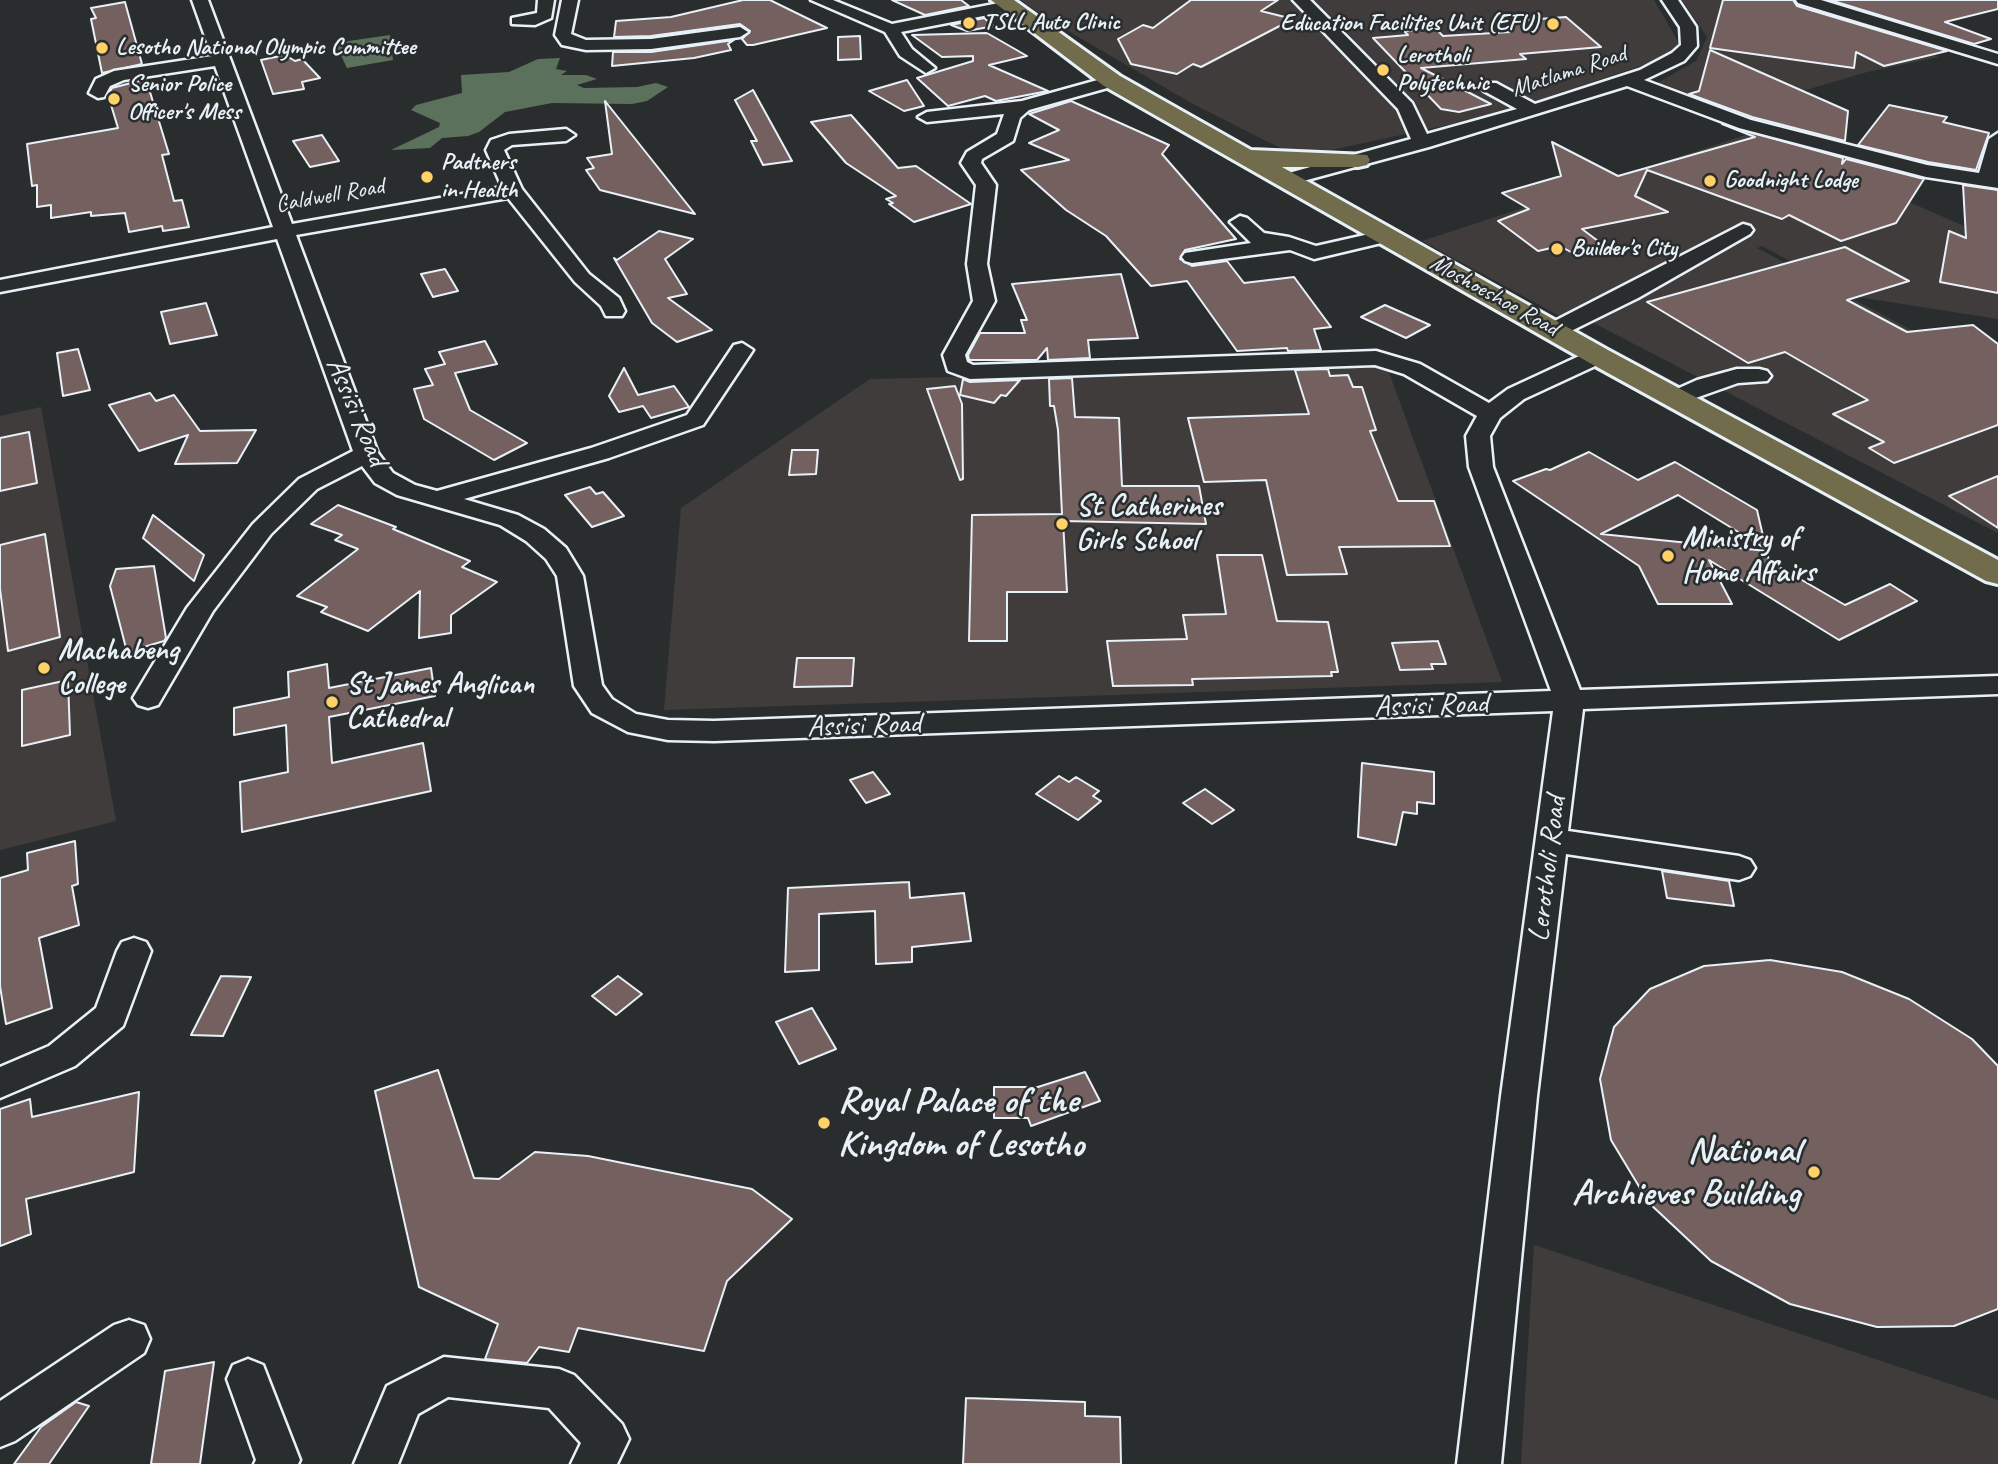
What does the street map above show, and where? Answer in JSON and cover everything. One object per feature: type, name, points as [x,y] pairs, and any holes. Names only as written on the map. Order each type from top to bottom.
[{"type":"main road","name":"Moshoeshoe Road","points":[[1005,3],[1112,81],[1598,356],[1998,574]]},
{"type":"main road","points":[[1237,152],[1293,161],[1357,160]]},
{"type":"main road","points":[[1333,206],[1330,183],[1332,177],[1357,160]]},
{"type":"street","name":"Assisi Road","points":[[200,0],[216,40],[219,60],[286,231],[366,454],[384,478],[406,490],[509,520],[535,535],[557,554],[570,576],[588,686],[602,706],[628,722],[668,730],[714,731],[1998,685]]},
{"type":"street","points":[[518,21],[535,20],[545,15],[546,0]]},
{"type":"street","points":[[570,0],[563,36],[568,41],[586,45],[651,44],[740,32]]},
{"type":"street","points":[[819,0],[891,29],[1005,3]]},
{"type":"street","points":[[1301,0],[1406,107],[1422,143]]},
{"type":"street","name":"Matlama Road","points":[[1285,180],[1533,110],[1628,80],[1678,57],[1689,46],[1688,27],[1670,0]]},
{"type":"street","points":[[1804,0],[1990,57]]},
{"type":"street","points":[[891,29],[906,52],[926,68]]},
{"type":"street","points":[[1990,57],[1982,63],[1998,74]]},
{"type":"street","points":[[98,93],[102,83],[120,75],[219,60]]},
{"type":"street","points":[[1628,80],[1745,124],[1927,171],[1992,181],[1998,139]]},
{"type":"street","points":[[927,117],[1023,106],[1112,81]]},
{"type":"street","points":[[1490,87],[1533,110]]},
{"type":"street","points":[[1023,106],[1011,116],[1006,137],[974,156],[971,163],[986,185],[977,264],[984,301],[954,355],[956,366],[970,372],[1376,358],[1412,369],[1490,414],[1516,394],[1598,356]]},
{"type":"street","points":[[566,135],[509,140],[498,144],[495,150],[513,191],[539,220],[582,278],[611,303],[614,311]]},
{"type":"street","name":"Caldwell Road","points":[[0,286],[513,191]]},
{"type":"street","points":[[1240,222],[1258,239],[1293,244],[1314,253],[1387,236]]},
{"type":"street","points":[[1555,330],[1630,293],[1743,230]]},
{"type":"street","points":[[1192,257],[1293,244]]},
{"type":"street","points":[[436,499],[600,453],[695,420],[742,350]]},
{"type":"street","points":[[1676,398],[1705,385],[1737,376],[1759,376]]},
{"type":"street","name":"Lerotholi Road","points":[[1479,1464],[1569,701],[1481,467],[1478,436],[1490,414]]},
{"type":"street","points":[[148,698],[201,608],[262,529],[308,484],[366,454]]},
{"type":"street","points":[[1551,839],[1739,868]]},
{"type":"street","points":[[0,1083],[62,1056],[111,1016],[134,951]]},
{"type":"street","points":[[0,1426],[129,1339]]},
{"type":"street","points":[[376,1464],[402,1400],[444,1377],[559,1389],[607,1439],[593,1464]]},
{"type":"street","points":[[248,1379],[278,1460],[276,1464]]},
{"type":"shaded area","name":"Lerotholi Polytechnic","points":[[1021,0],[1654,0],[1680,45],[1655,61],[1490,116],[1298,157],[1193,104],[1046,18]]},
{"type":"shaded area","points":[[1682,0],[1779,0],[1939,57],[1867,72],[1724,114],[1656,84],[1696,61],[1707,37]]},
{"type":"shaded area","points":[[1767,128],[1835,145],[1818,162],[1998,241],[1998,319],[1858,297],[1762,246],[1757,248],[1998,376],[1998,533],[1588,320],[1578,326],[1422,241]]},
{"type":"shaded area","name":"St Catherines Girls School","points":[[1387,367],[1502,682],[664,710],[681,508],[870,379]]},
{"type":"shaded area","name":"Machabeng College","points":[[41,407],[116,821],[0,850],[0,416]]},
{"type":"shaded area","points":[[1534,1245],[1998,1400],[1998,1464],[1521,1464]]},
{"type":"green space","points":[[390,35],[393,60],[347,68],[335,43]]},
{"type":"green space","points":[[560,58],[556,69],[567,71],[561,75],[586,75],[597,79],[577,85],[584,88],[637,87],[656,83],[668,87],[647,101],[632,104],[552,103],[505,112],[479,132],[468,136],[442,138],[430,148],[391,150],[439,127],[440,123],[411,110],[416,105],[462,93],[461,75],[509,72],[538,59]]},
{"type":"building","points":[[743,0],[770,0],[827,28],[753,45],[747,45],[742,39],[750,31],[740,24],[651,36],[614,37],[616,21],[671,17]]},
{"type":"building","points":[[892,0],[961,0],[969,6],[925,15]]},
{"type":"building","points":[[1191,0],[1278,0],[1261,11],[1293,19],[1201,67],[1193,64],[1177,74],[1131,64],[1118,39],[1143,25],[1153,28]]},
{"type":"building","points":[[1723,0],[1793,0],[1797,6],[1947,51],[1884,66],[1856,52],[1854,68],[1710,48]]},
{"type":"building","points":[[1830,0],[1998,0],[1998,9],[1945,22],[1991,39],[1974,44]]},
{"type":"building","points":[[125,2],[142,64],[102,73],[91,19],[96,18],[91,8]]},
{"type":"building","points":[[1566,17],[1601,47],[1520,54],[1526,59],[1421,68],[1491,104],[1459,112],[1441,109],[1373,38],[1408,35],[1404,31],[1436,29],[1443,36],[1510,32],[1498,22]]},
{"type":"building","points":[[984,18],[994,26],[967,31],[951,25]]},
{"type":"building","points":[[987,33],[1027,56],[989,65],[1048,91],[996,101],[985,96],[948,106],[917,78],[973,61],[973,56],[942,57],[912,35]]},
{"type":"building","points":[[860,36],[861,59],[838,60],[838,37]]},
{"type":"building","points":[[734,40],[728,44],[731,50],[694,58],[612,66],[613,52],[651,52]]},
{"type":"building","points":[[1710,50],[1848,111],[1845,141],[1752,117],[1689,94],[1699,91]]},
{"type":"building","points":[[285,55],[295,61],[302,59],[320,78],[302,82],[304,89],[273,94],[261,60]]},
{"type":"building","points":[[146,79],[169,154],[162,155],[174,201],[182,200],[189,227],[163,231],[162,226],[129,232],[125,213],[91,216],[91,212],[51,218],[51,205],[37,207],[37,185],[32,186],[27,144],[118,128],[108,95],[112,88]]},
{"type":"building","points":[[907,80],[924,106],[904,111],[869,91]]},
{"type":"building","points":[[753,90],[792,161],[763,165],[751,141],[757,141],[735,100]]},
{"type":"building","points":[[605,101],[695,214],[600,190],[586,170],[594,168],[587,158],[612,154]]},
{"type":"building","points":[[1071,101],[1169,145],[1162,154],[1236,239],[1185,250],[1180,259],[1192,266],[1227,261],[1244,283],[1294,277],[1331,327],[1314,329],[1321,350],[1288,351],[1287,348],[1237,351],[1187,281],[1151,286],[1106,236],[1066,210],[1021,170],[1069,160],[1029,143],[1059,130],[1029,114]]},
{"type":"building","points":[[1889,105],[1947,117],[1943,122],[1989,133],[1976,170],[1928,162],[1858,145]]},
{"type":"building","points":[[851,115],[898,168],[916,166],[971,204],[914,222],[889,204],[893,203],[886,199],[896,196],[846,163],[811,122]]},
{"type":"building","points":[[1722,124],[1843,158],[1842,164],[1846,159],[1924,179],[1896,223],[1841,241],[1789,215],[1782,219],[1647,170],[1635,196],[1668,212],[1582,229],[1610,250],[1578,256],[1560,246],[1538,251],[1498,221],[1529,209],[1502,193],[1561,176],[1552,142],[1618,176],[1755,137]]},
{"type":"building","points":[[322,135],[339,161],[310,167],[293,141]]},
{"type":"building","points":[[1963,185],[1998,190],[1998,293],[1940,282],[1949,231],[1966,238]]},
{"type":"building","points":[[659,231],[693,239],[665,259],[687,294],[668,298],[712,330],[677,342],[652,323],[614,258],[617,260]]},
{"type":"building","points":[[1845,247],[1909,281],[1847,300],[1907,332],[1973,325],[1998,344],[1998,425],[1894,463],[1869,448],[1884,442],[1833,414],[1868,400],[1785,352],[1748,363],[1647,302]]},
{"type":"building","points":[[445,269],[458,291],[433,297],[421,274]]},
{"type":"building","points":[[1121,274],[1138,338],[1088,340],[1090,358],[1048,360],[1047,348],[1037,360],[969,360],[968,355],[980,333],[1025,333],[1021,320],[1027,320],[1012,284]]},
{"type":"building","points":[[206,303],[217,335],[170,344],[161,312]]},
{"type":"building","points":[[1385,305],[1430,325],[1406,338],[1361,317]]},
{"type":"building","points":[[485,341],[497,364],[455,373],[470,410],[527,443],[494,460],[424,419],[414,389],[433,385],[425,369],[445,364],[439,352]]},
{"type":"building","points":[[78,349],[90,390],[63,396],[57,353]]},
{"type":"building","points":[[624,368],[638,395],[674,386],[689,407],[651,418],[643,406],[619,412],[609,396]]},
{"type":"building","points":[[1328,369],[1330,376],[1348,375],[1353,387],[1362,387],[1376,430],[1370,431],[1398,501],[1434,501],[1450,546],[1339,547],[1347,574],[1287,575],[1266,480],[1204,482],[1188,418],[1309,414],[1295,370]]},
{"type":"building","points":[[1072,378],[1075,417],[1119,418],[1122,486],[1199,486],[1206,524],[1063,521],[1067,592],[1007,592],[1007,641],[969,641],[972,515],[1062,514],[1058,430],[1054,406],[1050,406],[1049,379]]},
{"type":"building","points":[[963,379],[970,382],[1020,380],[1006,396],[1001,395],[994,403],[960,395]]},
{"type":"building","points":[[955,386],[962,404],[963,479],[960,480],[927,389]]},
{"type":"building","points":[[150,393],[156,401],[174,395],[200,431],[256,430],[237,463],[175,464],[188,435],[139,451],[109,405]]},
{"type":"building","points":[[29,432],[37,483],[0,491],[0,438]]},
{"type":"building","points":[[792,450],[818,450],[816,474],[789,475]]},
{"type":"building","points":[[1589,452],[1638,480],[1675,462],[1757,510],[1766,549],[1678,495],[1601,534],[1767,551],[1769,561],[1845,605],[1890,584],[1917,601],[1839,640],[1709,560],[1732,604],[1658,604],[1639,566],[1513,481],[1550,470]]},
{"type":"building","points":[[1998,476],[1998,528],[1949,496]]},
{"type":"building","points":[[590,487],[596,494],[603,492],[624,516],[592,527],[565,495]]},
{"type":"building","points":[[338,505],[396,527],[393,529],[470,561],[462,567],[497,582],[451,615],[451,633],[419,638],[420,591],[368,631],[321,612],[327,607],[297,596],[358,549],[335,540],[342,535],[311,524]]},
{"type":"building","points":[[153,515],[204,555],[194,581],[143,538]]},
{"type":"building","points":[[45,534],[60,637],[8,651],[0,589],[0,545]]},
{"type":"building","points":[[1217,555],[1262,555],[1277,621],[1328,622],[1338,672],[1331,672],[1332,676],[1192,679],[1193,685],[1113,686],[1107,641],[1187,639],[1183,615],[1226,614]]},
{"type":"building","points":[[154,566],[166,638],[164,641],[127,652],[110,586],[116,569]]},
{"type":"building","points":[[1438,641],[1446,664],[1431,664],[1433,669],[1400,670],[1392,643]]},
{"type":"building","points":[[797,658],[854,658],[852,686],[794,687]]},
{"type":"building","points":[[327,664],[329,688],[431,668],[435,696],[329,717],[332,763],[423,743],[431,791],[242,832],[240,782],[288,772],[286,725],[234,735],[234,708],[289,697],[288,672]]},
{"type":"building","points":[[68,680],[70,735],[22,746],[22,690]]},
{"type":"building","points":[[1362,763],[1434,772],[1434,804],[1417,802],[1417,814],[1403,812],[1396,845],[1358,837]]},
{"type":"building","points":[[873,772],[890,794],[866,803],[850,780]]},
{"type":"building","points":[[1059,776],[1069,782],[1076,777],[1099,791],[1093,796],[1101,801],[1078,820],[1036,794]]},
{"type":"building","points":[[1205,789],[1234,810],[1212,824],[1183,803]]},
{"type":"building","points":[[75,841],[78,884],[72,886],[79,925],[39,938],[52,1008],[6,1024],[0,986],[0,878],[28,870],[27,853]]},
{"type":"building","points":[[1662,871],[1729,881],[1734,906],[1667,898]]},
{"type":"building","points":[[909,882],[910,898],[964,893],[971,941],[912,947],[912,962],[876,964],[875,911],[819,914],[819,970],[785,972],[788,888]]},
{"type":"building","name":"National Archieves Building","points":[[1770,960],[1842,972],[1909,999],[1972,1039],[1998,1066],[1998,1309],[1954,1326],[1877,1327],[1790,1304],[1711,1261],[1649,1203],[1611,1140],[1600,1079],[1614,1027],[1650,989],[1704,966]]},
{"type":"building","points":[[221,976],[251,977],[223,1036],[191,1035]]},
{"type":"building","points":[[618,976],[642,994],[616,1015],[592,996]]},
{"type":"building","points":[[812,1008],[836,1049],[799,1064],[776,1022]]},
{"type":"building","points":[[438,1070],[474,1178],[499,1179],[535,1152],[588,1156],[752,1189],[792,1219],[727,1281],[704,1351],[578,1328],[569,1352],[539,1347],[527,1363],[485,1359],[498,1324],[419,1287],[375,1091]]},
{"type":"building","points":[[1085,1072],[1100,1101],[1031,1126],[1028,1118],[994,1118],[994,1087],[1038,1087]]},
{"type":"building","points":[[139,1092],[134,1172],[26,1199],[31,1234],[0,1246],[0,1109],[30,1099],[32,1117]]},
{"type":"building","points":[[214,1362],[200,1464],[151,1464],[165,1371]]},
{"type":"building","points":[[966,1398],[1085,1402],[1085,1416],[1120,1417],[1121,1464],[963,1464]]},
{"type":"building","points":[[76,1402],[89,1406],[49,1464],[14,1464],[41,1427]]},
{"type":"place","name":"TSLL Auto Clinic","points":[[969,23]]},
{"type":"place","name":"Education Facilities Unit (EFU)","points":[[1553,24]]},
{"type":"place","name":"Lesotho National Olympic Committee","points":[[102,48]]},
{"type":"place","name":"Lerotholi Polytechnic","points":[[1383,70]]},
{"type":"place","name":"Senior Police Officer's Mess","points":[[114,99]]},
{"type":"place","name":"Padtners in Health","points":[[427,177]]},
{"type":"place","name":"Goodnight Lodge","points":[[1710,181]]},
{"type":"place","name":"Builder's City","points":[[1557,249]]},
{"type":"place","name":"St Catherines Girls School","points":[[1062,524]]},
{"type":"place","name":"Ministry of Home Affairs","points":[[1668,556]]},
{"type":"place","name":"Machabeng College","points":[[44,668]]},
{"type":"place","name":"St James Anglican Cathedral","points":[[332,702]]},
{"type":"place","name":"Royal Palace of the Kingdom of Lesotho","points":[[824,1123]]},
{"type":"place","name":"National Archieves Building","points":[[1814,1172]]}]
